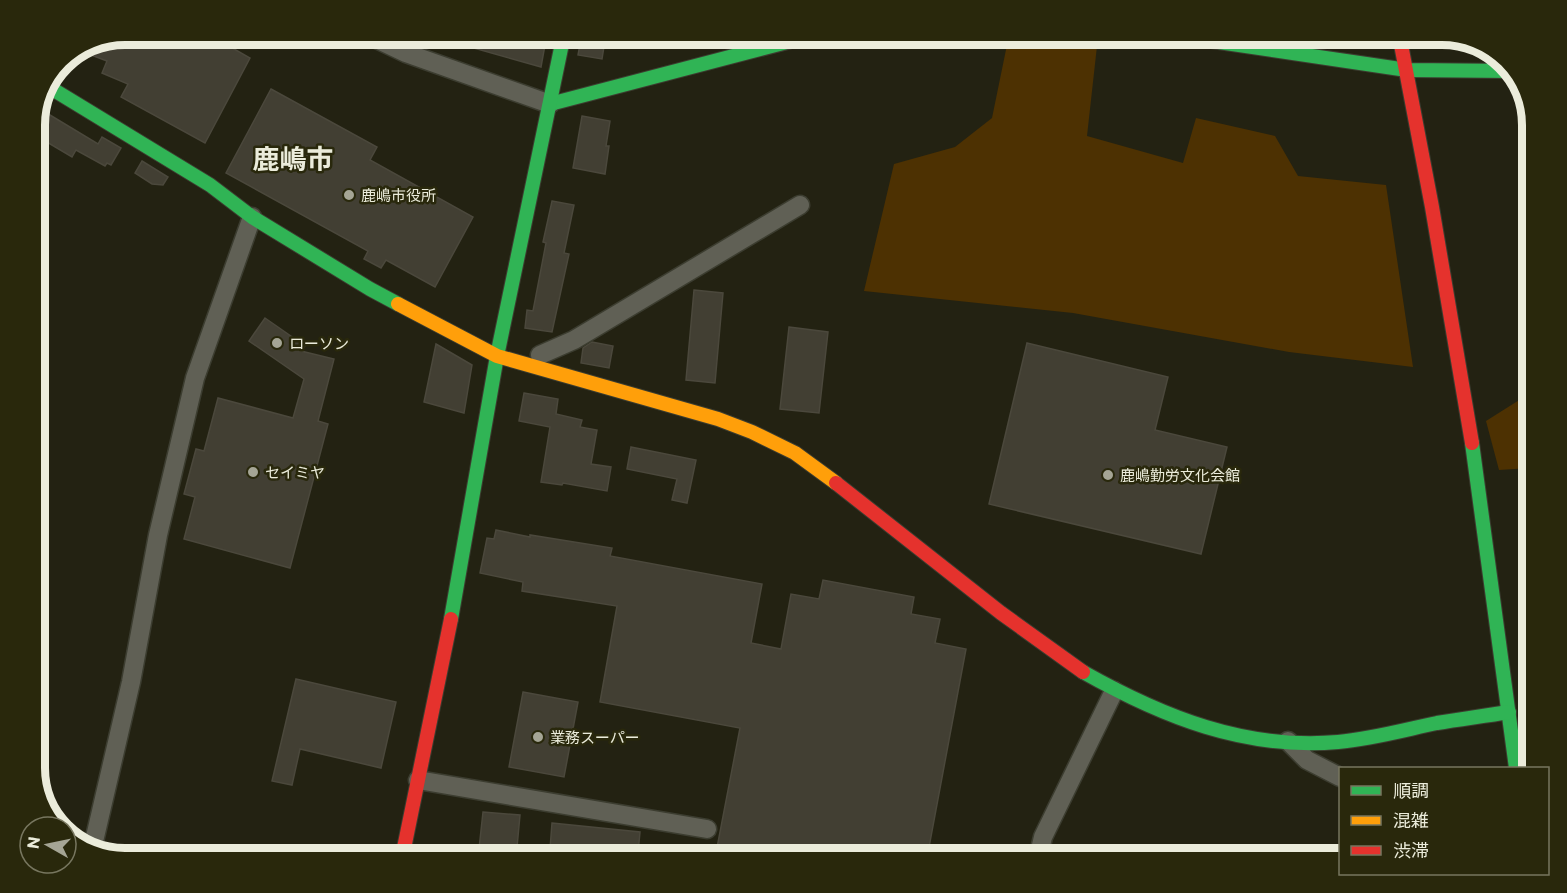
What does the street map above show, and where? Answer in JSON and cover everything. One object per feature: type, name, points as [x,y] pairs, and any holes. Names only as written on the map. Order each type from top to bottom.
[{"type":"street","points":[[389,45],[550,104],[592,95],[752,45]]},
{"type":"street","points":[[404,848],[447,641],[497,356],[562,45]]},
{"type":"street","points":[[1241,45],[1407,70],[1500,71]]},
{"type":"street","points":[[1401,45],[1478,478],[1516,767]]},
{"type":"street","points":[[54,90],[210,185],[252,217],[370,289],[497,356],[718,419],[750,429],[776,442],[806,459],[1031,637],[1114,691],[1164,713],[1212,730],[1254,738],[1356,742],[1455,720],[1509,712]]},
{"type":"street","points":[[540,355],[574,340],[800,206]]},
{"type":"street","points":[[94,841],[131,682],[158,536],[195,378],[252,217]]},
{"type":"street","points":[[1040,848],[1043,837],[1114,691]]},
{"type":"street","points":[[1288,741],[1307,760],[1339,776]]},
{"type":"street","points":[[418,780],[706,829]]},
{"type":"shaded area","points":[[1007,45],[1097,45],[1087,136],[1183,163],[1196,118],[1275,136],[1298,176],[1386,185],[1413,367],[1289,352],[1073,313],[864,291],[894,164],[955,147],[992,118]]},
{"type":"shaded area","points":[[1522,398],[1522,469],[1499,470],[1486,421]]},
{"type":"building","points":[[125,45],[227,45],[250,58],[205,143],[121,97],[128,84],[102,73],[107,61],[89,54],[110,47]]},
{"type":"building","points":[[463,45],[545,45],[541,67]]},
{"type":"building","points":[[580,45],[604,45],[602,59],[578,55]]},
{"type":"building","name":"鹿嶋市役所","points":[[271,89],[377,147],[370,160],[473,217],[435,287],[386,260],[381,268],[364,259],[368,251],[226,173]]},
{"type":"building","points":[[46,113],[98,144],[102,137],[121,148],[111,165],[107,163],[105,166],[76,150],[72,157],[45,141]]},
{"type":"building","points":[[582,116],[610,121],[605,174],[573,168]]},
{"type":"building","points":[[142,161],[168,177],[163,185],[152,184],[135,173]]},
{"type":"building","points":[[552,201],[574,205],[564,253],[569,254],[552,332],[525,328],[527,310],[533,311],[546,243],[543,242]]},
{"type":"building","points":[[694,290],[723,293],[715,383],[686,380]]},
{"type":"building","name":"セイミヤ","points":[[265,318],[305,346],[301,351],[334,359],[318,421],[328,424],[290,568],[184,539],[195,497],[184,494],[196,449],[204,451],[218,398],[293,418],[304,379],[249,341]]},
{"type":"building","points":[[789,327],[828,332],[819,413],[780,409]]},
{"type":"building","points":[[592,342],[613,346],[609,368],[581,363],[583,348]]},
{"type":"building","name":"鹿嶋勤労文化会館","points":[[1027,343],[1168,377],[1155,430],[1227,447],[1201,554],[989,504]]},
{"type":"building","points":[[436,344],[472,365],[464,413],[424,402]]},
{"type":"building","points":[[524,393],[558,399],[556,414],[582,420],[580,427],[597,430],[591,464],[611,467],[607,491],[563,483],[562,485],[541,482],[550,427],[519,421]]},
{"type":"building","points":[[631,447],[696,460],[687,503],[672,500],[677,479],[627,469]]},
{"type":"building","points":[[496,530],[612,548],[610,556],[762,584],[751,643],[781,649],[791,594],[819,599],[823,580],[914,597],[911,614],[940,619],[935,643],[966,649],[929,848],[717,848],[740,728],[600,702],[617,606],[522,591],[523,582],[480,573],[487,538],[494,539]]},
{"type":"building","points":[[296,679],[396,702],[381,768],[300,749],[292,785],[272,781]]},
{"type":"building","points":[[523,692],[578,702],[564,777],[509,767]]},
{"type":"building","points":[[483,812],[520,815],[517,848],[479,848]]},
{"type":"building","points":[[552,823],[640,832],[638,848],[550,848]]},
{"type":"traffic: fast","points":[[451,619],[497,356],[562,45]]},
{"type":"traffic: fast","points":[[550,104],[776,45]]},
{"type":"traffic: fast","points":[[1238,45],[1407,70],[1500,71]]},
{"type":"traffic: fast","points":[[54,90],[210,185],[252,217],[398,304]]},
{"type":"traffic: fast","points":[[1472,443],[1516,767]]},
{"type":"traffic: fast","points":[[1083,672],[1174,716],[1206,727],[1270,741],[1304,743],[1351,741],[1437,723],[1509,712]]},
{"type":"traffic: slow","points":[[398,304],[497,356],[718,419],[752,432],[795,453],[836,483]]},
{"type":"traffic: jam","points":[[1401,45],[1432,207],[1472,443]]},
{"type":"traffic: jam","points":[[836,483],[1001,613],[1083,672]]},
{"type":"traffic: jam","points":[[404,848],[451,619]]},
{"type":"place","name":"鹿嶋市役所","points":[[349,195]]},
{"type":"place","name":"ローソン","points":[[277,343]]},
{"type":"place","name":"セイミヤ","points":[[253,472]]},
{"type":"place","name":"鹿嶋勤労文化会館","points":[[1108,475]]},
{"type":"place","name":"業務スーパー","points":[[538,737]]},
{"type":"district","name":"鹿嶋市","points":[[293,158]]}]
